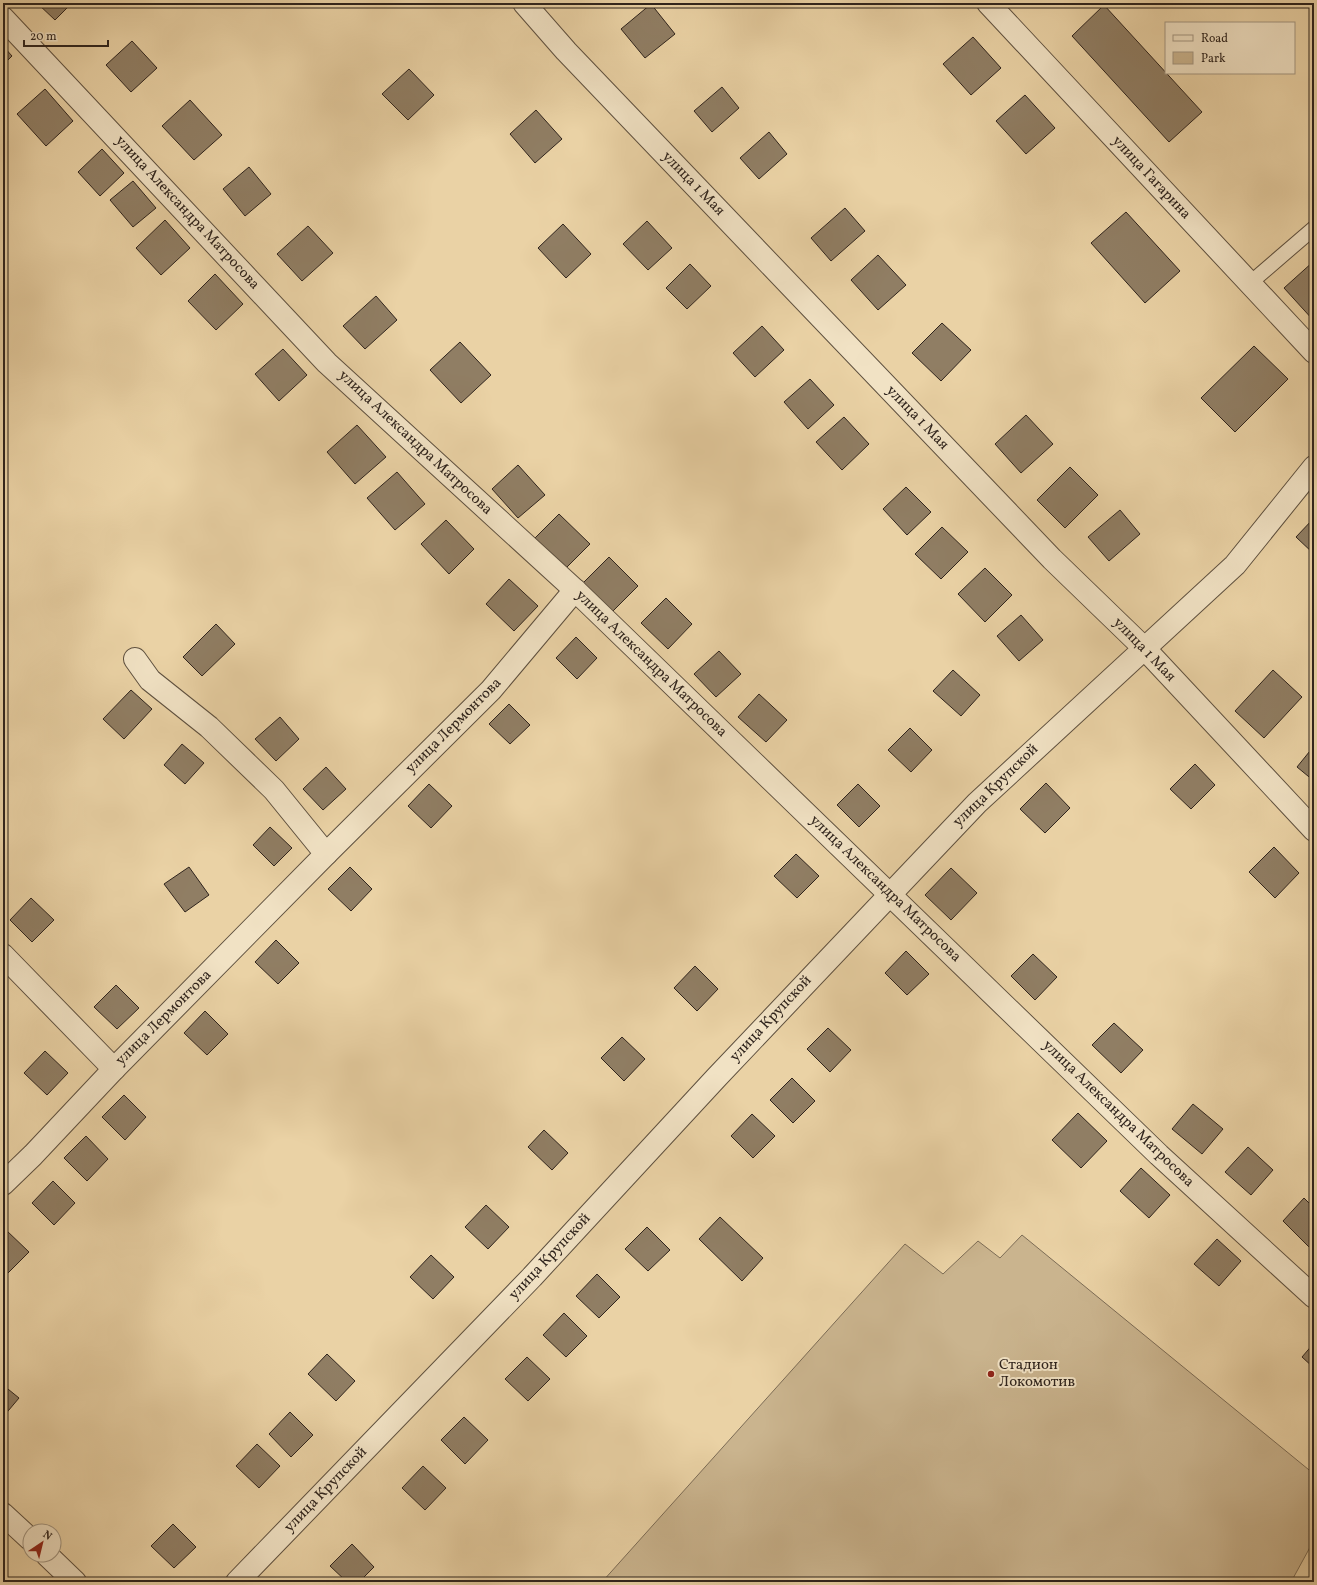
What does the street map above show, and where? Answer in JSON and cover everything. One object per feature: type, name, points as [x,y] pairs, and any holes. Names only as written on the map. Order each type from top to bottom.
[{"type":"street","name":"улица 1 Мая","points":[[524,3],[566,51],[1047,554],[1144,648],[1314,830]]},
{"type":"street","name":"улица Гагарина","points":[[988,3],[1314,352]]},
{"type":"street","name":"улица Александра Матросова","points":[[3,18],[328,363],[575,590],[1159,1155],[1314,1297]]},
{"type":"street","name":"улица Крупской","points":[[237,1582],[526,1283],[716,1078],[977,803],[1235,565],[1314,467]]},
{"type":"street","name":"улица Лермонтова","points":[[3,1184],[326,854],[492,690],[575,590]]},
{"type":"street","points":[[135,659],[150,680],[209,727],[274,790],[326,854]]},
{"type":"street","points":[[3,955],[114,1069]]},
{"type":"street","points":[[3,1514],[22,1532]]},
{"type":"street","points":[[55,1563],[75,1582]]},
{"type":"lane","points":[[1249,284],[1314,228]]},
{"type":"green space","name":"Стадион Локомотив","points":[[1022,1235],[1314,1474],[1314,1540],[1291,1582],[602,1582],[905,1244],[943,1274],[978,1241],[1000,1258]]},
{"type":"building","points":[[37,3],[72,3],[55,20]]},
{"type":"building","points":[[651,4],[675,34],[645,58],[621,29]]},
{"type":"building","points":[[1104,5],[1165,72],[1165,74],[1167,74],[1202,112],[1169,142],[1072,36]]},
{"type":"building","points":[[973,37],[1001,68],[971,95],[943,64]]},
{"type":"building","points":[[132,41],[157,68],[131,92],[106,65]]},
{"type":"building","points":[[3,46],[12,56],[3,65]]},
{"type":"building","points":[[409,69],[434,95],[408,120],[382,94]]},
{"type":"building","points":[[722,87],[739,108],[712,132],[694,111]]},
{"type":"building","points":[[45,89],[73,121],[46,146],[17,114]]},
{"type":"building","points":[[1025,95],[1055,128],[1026,154],[996,121]]},
{"type":"building","points":[[190,100],[222,135],[194,160],[162,126]]},
{"type":"building","points":[[536,110],[562,139],[535,163],[510,134]]},
{"type":"building","points":[[769,132],[787,154],[759,179],[740,158]]},
{"type":"building","points":[[102,149],[124,173],[100,196],[78,172]]},
{"type":"building","points":[[249,167],[271,194],[245,216],[223,189]]},
{"type":"building","points":[[133,181],[156,208],[133,227],[110,200]]},
{"type":"building","points":[[845,208],[865,231],[831,261],[811,238]]},
{"type":"building","points":[[1126,212],[1180,271],[1145,303],[1091,243]]},
{"type":"building","points":[[165,220],[190,248],[161,275],[136,248]]},
{"type":"building","points":[[647,221],[672,248],[648,270],[623,244]]},
{"type":"building","points":[[563,224],[591,254],[566,278],[538,248]]},
{"type":"building","points":[[308,226],[333,253],[302,281],[277,254]]},
{"type":"building","points":[[878,255],[906,285],[878,310],[851,280]]},
{"type":"building","points":[[1314,261],[1314,321],[1284,288]]},
{"type":"building","points":[[690,264],[711,286],[687,309],[666,288]]},
{"type":"building","points":[[215,274],[243,304],[216,330],[188,301]]},
{"type":"building","points":[[376,296],[397,320],[365,349],[343,326]]},
{"type":"building","points":[[942,323],[971,350],[941,381],[912,353]]},
{"type":"building","points":[[762,326],[784,350],[755,377],[733,353]]},
{"type":"building","points":[[460,342],[491,375],[461,403],[430,370]]},
{"type":"building","points":[[1254,346],[1288,379],[1235,432],[1201,398]]},
{"type":"building","points":[[283,349],[307,375],[279,401],[255,374]]},
{"type":"building","points":[[810,379],[834,405],[808,429],[784,402]]},
{"type":"building","points":[[1026,415],[1053,444],[1021,473],[995,444]]},
{"type":"building","points":[[844,417],[869,444],[842,470],[816,442]]},
{"type":"building","points":[[357,425],[386,457],[355,484],[327,452]]},
{"type":"building","points":[[518,465],[545,495],[518,518],[492,489]]},
{"type":"building","points":[[1070,467],[1098,495],[1065,528],[1037,500]]},
{"type":"building","points":[[397,472],[425,504],[395,530],[367,498]]},
{"type":"building","points":[[906,487],[931,512],[907,535],[883,509]]},
{"type":"building","points":[[1120,510],[1140,534],[1109,561],[1088,537]]},
{"type":"building","points":[[559,514],[590,544],[564,570],[533,540]]},
{"type":"building","points":[[1314,518],[1314,554],[1296,537]]},
{"type":"building","points":[[446,520],[474,549],[449,574],[421,544]]},
{"type":"building","points":[[942,527],[968,552],[941,579],[915,554]]},
{"type":"building","points":[[609,557],[638,586],[612,612],[583,583]]},
{"type":"building","points":[[985,568],[1012,595],[985,622],[958,594]]},
{"type":"building","points":[[509,579],[538,606],[514,631],[486,604]]},
{"type":"building","points":[[666,598],[692,624],[668,649],[641,623]]},
{"type":"building","points":[[1021,615],[1043,640],[1019,661],[997,636]]},
{"type":"building","points":[[216,624],[235,644],[202,676],[183,657]]},
{"type":"building","points":[[576,637],[597,658],[577,679],[556,658]]},
{"type":"building","points":[[719,651],[741,674],[716,697],[694,674]]},
{"type":"building","points":[[953,670],[980,695],[961,716],[933,691]]},
{"type":"building","points":[[1273,670],[1302,697],[1264,738],[1235,711]]},
{"type":"building","points":[[131,690],[152,709],[124,739],[103,719]]},
{"type":"building","points":[[759,694],[787,720],[766,742],[738,717]]},
{"type":"building","points":[[509,704],[530,725],[510,744],[489,724]]},
{"type":"building","points":[[280,717],[299,739],[276,761],[255,739]]},
{"type":"building","points":[[910,728],[932,750],[911,772],[888,750]]},
{"type":"building","points":[[182,744],[204,763],[185,784],[164,765]]},
{"type":"building","points":[[1314,746],[1314,781],[1297,767]]},
{"type":"building","points":[[1195,764],[1215,785],[1191,809],[1170,789]]},
{"type":"building","points":[[326,767],[346,789],[323,810],[303,789]]},
{"type":"building","points":[[1046,783],[1070,808],[1045,833],[1020,809]]},
{"type":"building","points":[[429,784],[452,806],[431,828],[408,806]]},
{"type":"building","points":[[858,784],[880,806],[859,827],[837,805]]},
{"type":"building","points":[[270,827],[292,848],[274,866],[253,845]]},
{"type":"building","points":[[1274,847],[1299,873],[1275,898],[1249,872]]},
{"type":"building","points":[[796,854],[819,876],[797,898],[774,876]]},
{"type":"building","points":[[189,867],[209,895],[185,912],[164,884]]},
{"type":"building","points":[[350,867],[372,889],[351,911],[328,889]]},
{"type":"building","points":[[951,868],[977,893],[951,920],[925,895]]},
{"type":"building","points":[[31,898],[54,920],[32,942],[10,920]]},
{"type":"building","points":[[276,940],[299,963],[278,984],[255,962]]},
{"type":"building","points":[[906,951],[929,974],[907,995],[885,973]]},
{"type":"building","points":[[1033,954],[1057,977],[1035,1000],[1011,976]]},
{"type":"building","points":[[695,966],[718,989],[697,1011],[674,988]]},
{"type":"building","points":[[116,985],[139,1008],[117,1029],[94,1007]]},
{"type":"building","points":[[205,1011],[228,1034],[207,1055],[184,1033]]},
{"type":"building","points":[[1114,1023],[1143,1050],[1121,1073],[1092,1045]]},
{"type":"building","points":[[828,1028],[851,1050],[830,1072],[807,1049]]},
{"type":"building","points":[[622,1037],[645,1059],[624,1081],[601,1058]]},
{"type":"building","points":[[45,1051],[68,1073],[47,1095],[24,1073]]},
{"type":"building","points":[[792,1078],[815,1101],[793,1123],[770,1100]]},
{"type":"building","points":[[124,1095],[146,1117],[125,1140],[102,1117]]},
{"type":"building","points":[[1193,1104],[1223,1129],[1202,1154],[1172,1129]]},
{"type":"building","points":[[1078,1113],[1107,1141],[1081,1168],[1052,1140]]},
{"type":"building","points":[[752,1114],[775,1136],[753,1158],[731,1136]]},
{"type":"building","points":[[544,1130],[568,1153],[552,1170],[528,1147]]},
{"type":"building","points":[[86,1136],[108,1159],[87,1181],[64,1158]]},
{"type":"building","points":[[1248,1147],[1273,1170],[1251,1195],[1225,1172]]},
{"type":"building","points":[[1141,1168],[1170,1195],[1149,1218],[1120,1191]]},
{"type":"building","points":[[53,1181],[75,1203],[54,1225],[32,1203]]},
{"type":"building","points":[[1304,1198],[1314,1208],[1314,1244],[1310,1248],[1283,1221]]},
{"type":"building","points":[[486,1205],[509,1227],[488,1249],[465,1227]]},
{"type":"building","points":[[720,1217],[763,1258],[742,1281],[699,1239]]},
{"type":"building","points":[[647,1227],[670,1250],[648,1271],[625,1249]]},
{"type":"building","points":[[6,1230],[29,1252],[7,1274],[3,1269],[3,1232]]},
{"type":"building","points":[[1217,1239],[1241,1261],[1219,1286],[1194,1264]]},
{"type":"building","points":[[431,1255],[454,1277],[433,1299],[410,1277]]},
{"type":"building","points":[[597,1274],[620,1297],[599,1318],[576,1296]]},
{"type":"building","points":[[564,1313],[587,1336],[566,1357],[543,1335]]},
{"type":"building","points":[[1314,1343],[1314,1368],[1302,1357]]},
{"type":"building","points":[[327,1354],[355,1381],[336,1401],[308,1374]]},
{"type":"building","points":[[527,1357],[550,1379],[528,1401],[505,1379]]},
{"type":"building","points":[[3,1385],[19,1398],[3,1417]]},
{"type":"building","points":[[290,1412],[313,1435],[291,1457],[269,1434]]},
{"type":"building","points":[[464,1417],[488,1440],[465,1464],[441,1440]]},
{"type":"building","points":[[257,1444],[280,1466],[259,1488],[236,1466]]},
{"type":"building","points":[[423,1466],[446,1488],[425,1510],[402,1488]]},
{"type":"building","points":[[173,1524],[196,1547],[174,1568],[151,1546]]},
{"type":"building","points":[[352,1544],[374,1567],[359,1582],[347,1582],[330,1566]]},
{"type":"place","name":"Стадион Локомотив","points":[[991,1374]]}]
